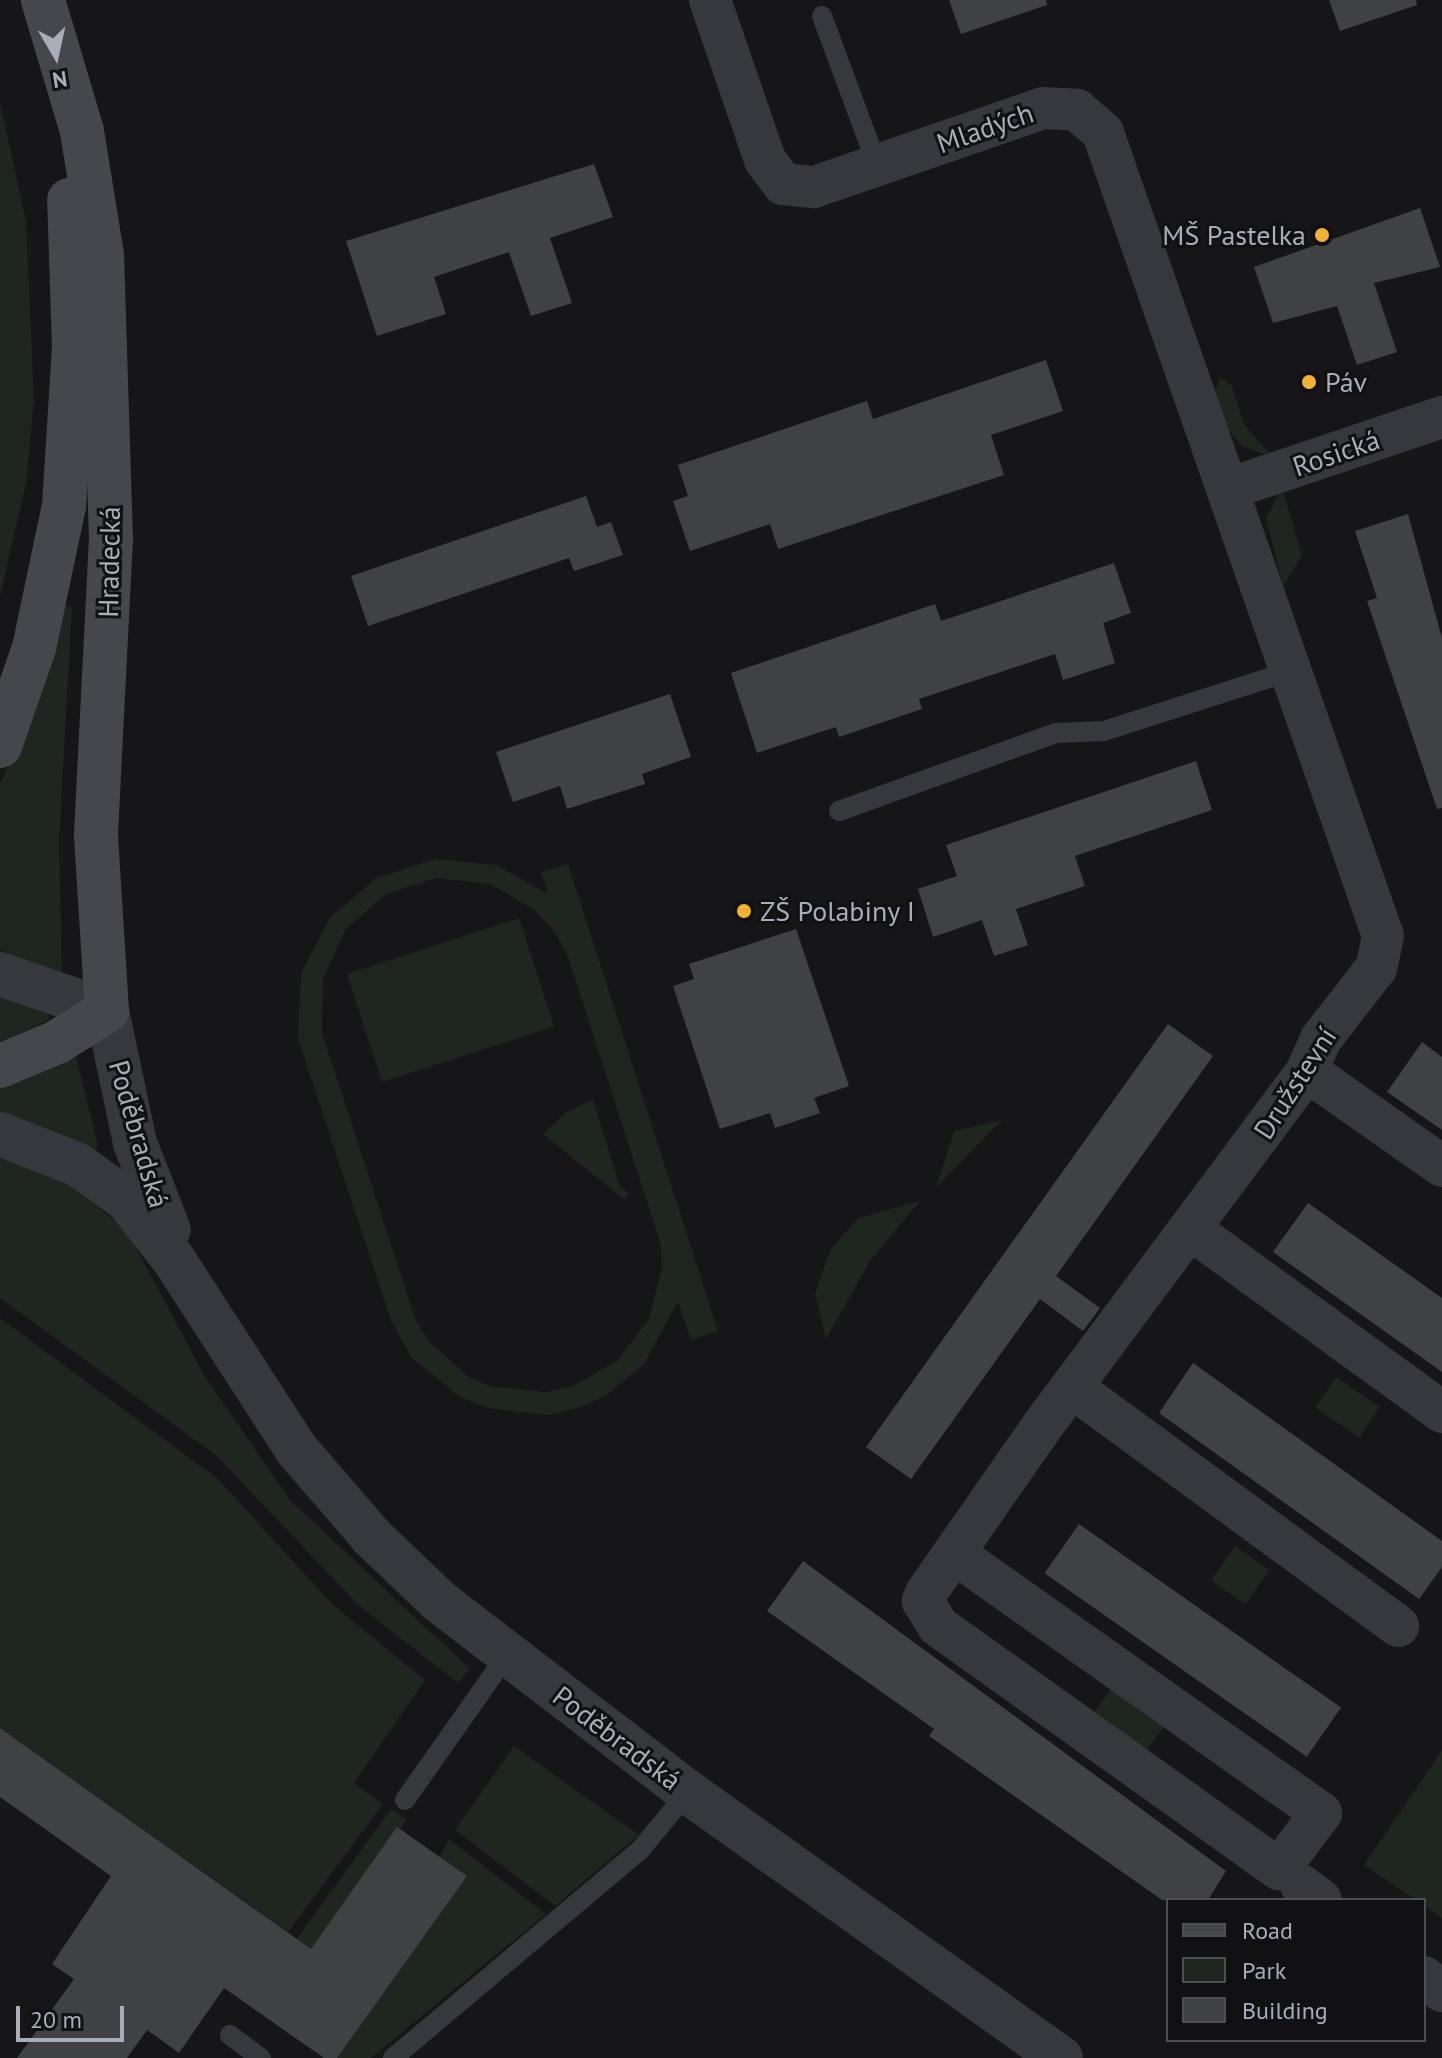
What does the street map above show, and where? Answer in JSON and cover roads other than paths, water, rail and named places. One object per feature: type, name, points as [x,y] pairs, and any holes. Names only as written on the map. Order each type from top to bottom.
[{"type":"main road","name":"Hradecká","points":[[0,746],[20,697],[53,566],[72,403],[65,137],[42,0]]},
{"type":"main road","name":"Hradecká","points":[[42,0],[82,131],[102,255],[111,540],[96,834],[107,1011]]},
{"type":"main road","points":[[0,1066],[57,1042],[107,1011]]},
{"type":"street","name":"Mladých","points":[[710,0],[774,177],[799,190],[1043,108],[1092,118],[1119,166],[1231,488]]},
{"type":"street","name":"Rosická","points":[[1231,488],[1442,417]]},
{"type":"street","name":"Družstevní","points":[[954,1553],[1321,1813],[1279,1869],[924,1610],[926,1593],[954,1553],[1073,1388],[1193,1231],[1307,1071],[1321,1039],[1376,968],[1383,936],[1231,488]]},
{"type":"street","points":[[0,974],[107,1011]]},
{"type":"street","name":"Poděbradská","points":[[107,1011],[150,1188],[234,1354]]},
{"type":"street","points":[[1307,1071],[1442,1166]]},
{"type":"street","name":"Poděbradská","points":[[0,1134],[78,1165],[127,1200],[174,1260],[234,1354],[331,1494],[401,1567],[507,1655],[688,1792],[1061,2058]]},
{"type":"street","points":[[1193,1231],[1442,1412]]},
{"type":"street","points":[[1073,1388],[1398,1626]]},
{"type":"street","points":[[1426,1979],[1442,1991]]},
{"type":"lane","points":[[822,16],[877,165]]},
{"type":"lane","points":[[839,811],[1056,733],[1104,731],[1294,670]]},
{"type":"lane","points":[[405,1800],[507,1655]]},
{"type":"lane","points":[[393,2058],[641,1849],[688,1792]]},
{"type":"lane","points":[[230,2035],[261,2058]]},
{"type":"place","name":"MŠ Pastelka","points":[[1322,235]]},
{"type":"place","name":"Páv","points":[[1309,382]]},
{"type":"place","name":"ZŠ Polabiny I","points":[[744,911]]}]
